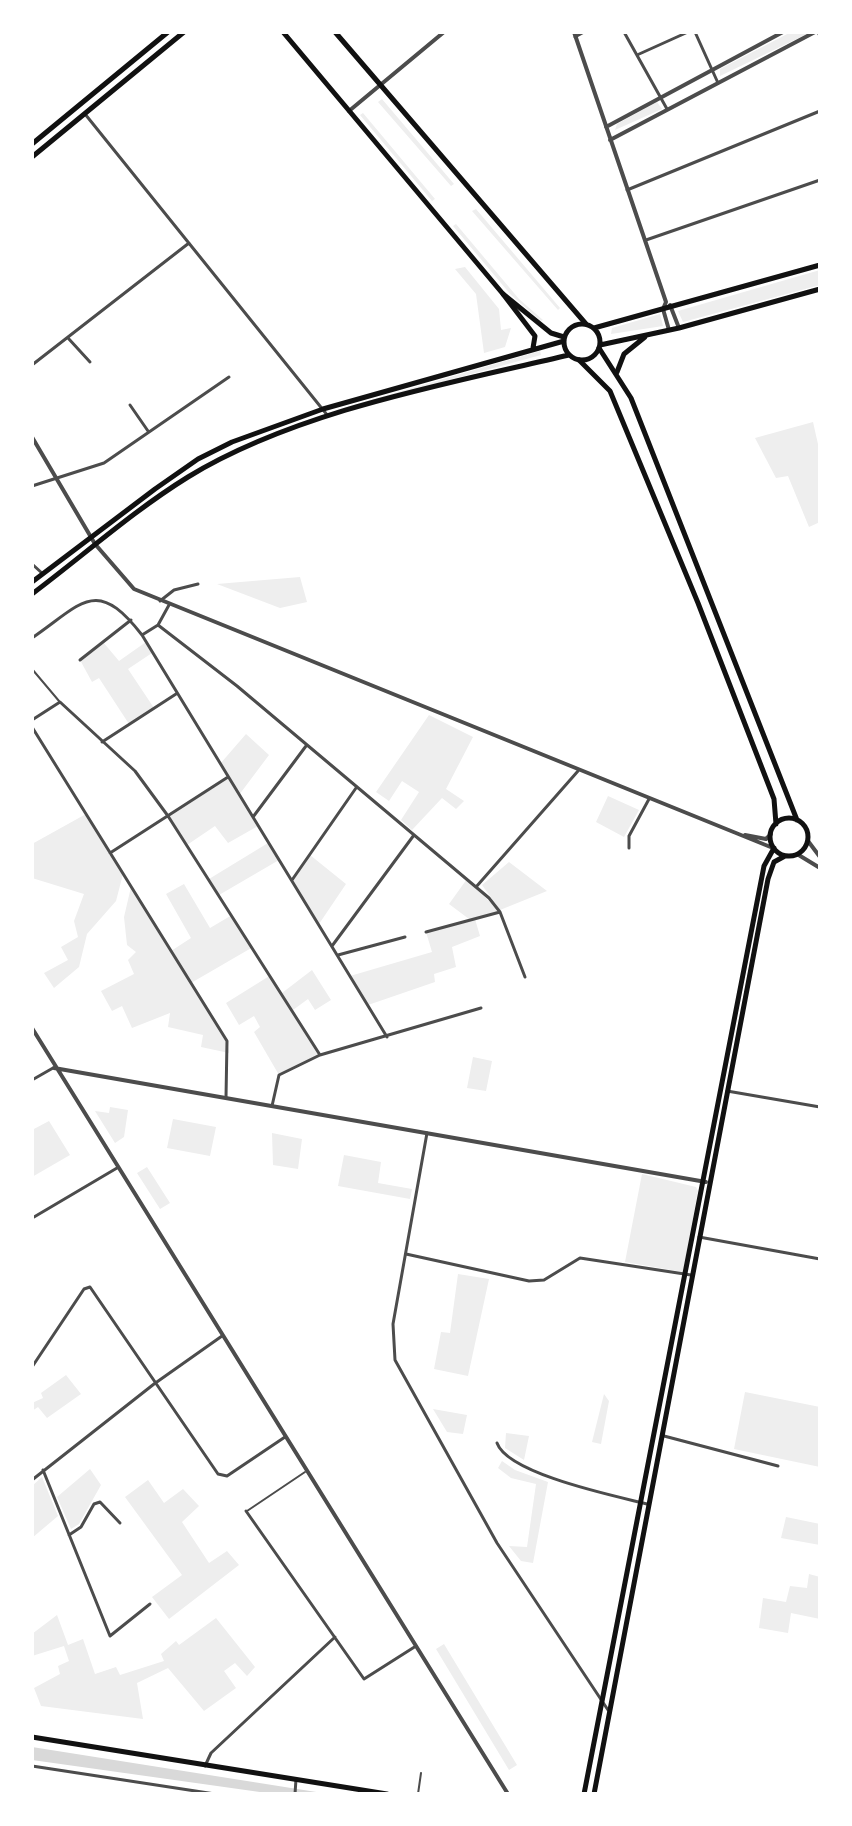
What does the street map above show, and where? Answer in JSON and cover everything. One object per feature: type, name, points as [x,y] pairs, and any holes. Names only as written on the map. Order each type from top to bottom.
[{"type":"main road","points":[[32,144],[168,32]]},
{"type":"main road","points":[[32,157],[184,32]]},
{"type":"main road","points":[[283,32],[503,294],[535,336],[533,348]]},
{"type":"main road","points":[[335,32],[586,324],[594,328],[820,265]]},
{"type":"main road","points":[[579,360],[591,357],[599,346],[679,328],[820,289]]},
{"type":"main road","points":[[503,294],[551,333],[564,339],[569,355]]},
{"type":"main road","points":[[32,582],[90,536],[198,459],[232,442],[323,409],[564,339],[573,326],[586,324]]},
{"type":"main road","points":[[584,1794],[661,1435],[688,1275],[699,1237],[706,1182],[768,879],[774,862],[797,854],[808,841],[806,829],[797,820],[631,398],[599,346],[594,328]]},
{"type":"main road","points":[[617,372],[624,354],[654,333]]},
{"type":"main road","points":[[32,594],[186,478],[215,462],[328,416],[569,355],[579,360],[610,391],[698,603],[774,799],[776,824],[771,834],[774,848],[764,866],[644,1504],[594,1794]]},
{"type":"main road","points":[[776,824],[797,820]]},
{"type":"main road","points":[[774,848],[785,856]]},
{"type":"main road","points":[[32,1737],[387,1794]]},
{"type":"street","points":[[349,111],[444,32]]},
{"type":"street","points":[[584,32],[575,34],[646,240],[669,330]]},
{"type":"street","points":[[624,32],[667,110]]},
{"type":"street","points":[[637,55],[688,32]]},
{"type":"street","points":[[695,32],[718,83]]},
{"type":"street","points":[[606,127],[783,32]]},
{"type":"street","points":[[610,140],[818,33]]},
{"type":"street","points":[[627,190],[820,111]]},
{"type":"street","points":[[85,114],[328,416]]},
{"type":"street","points":[[646,240],[820,180]]},
{"type":"street","points":[[32,365],[189,243]]},
{"type":"street","points":[[673,306],[679,328]]},
{"type":"street","points":[[68,338],[90,362]]},
{"type":"street","points":[[32,486],[104,463],[229,377]]},
{"type":"street","points":[[130,405],[148,431]]},
{"type":"street","points":[[32,437],[95,544],[134,589],[774,848]]},
{"type":"street","points":[[32,564],[43,574]]},
{"type":"street","points":[[160,601],[174,590],[198,584]]},
{"type":"street","points":[[32,638],[91,600],[111,602],[131,620],[387,1037]]},
{"type":"street","points":[[142,635],[158,625],[169,605]]},
{"type":"street","points":[[80,660],[131,620]]},
{"type":"street","points":[[158,625],[237,686],[476,887],[500,912],[525,977]]},
{"type":"street","points":[[102,742],[177,693]]},
{"type":"street","points":[[32,720],[60,702],[135,771],[168,816],[320,1055]]},
{"type":"street","points":[[32,727],[227,1041],[226,1097]]},
{"type":"street","points":[[253,818],[306,746]]},
{"type":"street","points":[[476,887],[578,771]]},
{"type":"street","points":[[110,853],[228,777]]},
{"type":"street","points":[[292,881],[356,788]]},
{"type":"street","points":[[629,848],[629,836],[649,799]]},
{"type":"street","points":[[731,832],[766,839],[771,834]]},
{"type":"street","points":[[332,946],[414,835]]},
{"type":"street","points":[[808,841],[820,857]]},
{"type":"street","points":[[797,854],[820,868]]},
{"type":"street","points":[[426,932],[500,912]]},
{"type":"street","points":[[338,955],[405,937]]},
{"type":"street","points":[[272,1106],[279,1075],[320,1055],[481,1008]]},
{"type":"street","points":[[32,1028],[54,1068],[508,1794]]},
{"type":"street","points":[[32,1080],[54,1068],[706,1182]]},
{"type":"street","points":[[727,1091],[820,1107]]},
{"type":"street","points":[[427,1133],[393,1324],[395,1360],[400,1374],[497,1543],[608,1710]]},
{"type":"street","points":[[34,1217],[117,1168]]},
{"type":"street","points":[[699,1237],[820,1259]]},
{"type":"street","points":[[406,1254],[529,1281],[544,1280],[580,1258],[688,1275]]},
{"type":"street","points":[[32,1367],[88,1287],[222,1476],[285,1437]]},
{"type":"street","points":[[32,1480],[154,1384],[222,1336]]},
{"type":"street","points":[[661,1435],[778,1466]]},
{"type":"street","points":[[497,1443],[508,1458],[527,1468],[644,1504]]},
{"type":"street","points":[[43,1470],[110,1636],[150,1604]]},
{"type":"street","points":[[69,1535],[81,1527],[94,1504],[100,1502],[120,1523]]},
{"type":"street","points":[[246,1511],[366,1680],[416,1646]]},
{"type":"street","points":[[205,1766],[211,1753],[335,1637]]},
{"type":"street","points":[[32,1766],[215,1794]]},
{"type":"street","points":[[295,1794],[296,1779]]},
{"type":"lane","points":[[32,669],[60,702]]},
{"type":"lane","points":[[246,1511],[307,1471]]},
{"type":"lane","points":[[418,1794],[421,1773]]},
{"type":"shaded area","points":[[791,32],[807,34],[720,76],[720,69]]},
{"type":"shaded area","points":[[382,99],[454,184],[451,186],[378,102]]},
{"type":"shaded area","points":[[657,102],[662,109],[615,130],[617,124]]},
{"type":"shaded area","points":[[363,113],[435,199],[432,201],[360,115]]},
{"type":"shaded area","points":[[476,209],[560,308],[558,310],[472,211]]},
{"type":"shaded area","points":[[456,224],[519,299],[543,320],[511,295],[453,226]]},
{"type":"shaded area","points":[[465,267],[499,309],[501,330],[511,328],[505,347],[484,353],[476,294],[455,269]]},
{"type":"shaded area","points":[[820,270],[820,285],[683,322],[678,311]]},
{"type":"shaded area","points":[[660,314],[663,326],[611,334],[612,328]]},
{"type":"shaded area","points":[[540,351],[541,355],[336,411],[336,410]]},
{"type":"shaded area","points":[[813,422],[820,453],[820,522],[809,527],[788,476],[776,478],[755,438]]},
{"type":"shaded area","points":[[300,577],[307,602],[280,608],[217,584]]},
{"type":"shaded area","points":[[103,642],[119,661],[146,642],[152,653],[128,669],[154,708],[129,724],[99,678],[92,682],[80,660]]},
{"type":"shaded area","points":[[429,715],[473,737],[446,789],[464,801],[456,809],[442,798],[412,830],[401,820],[419,792],[402,781],[389,801],[376,792]]},
{"type":"shaded area","points":[[246,734],[269,755],[239,795],[258,826],[228,843],[215,826],[187,845],[168,816],[228,777],[220,764]]},
{"type":"shaded area","points":[[608,796],[639,810],[624,837],[596,822]]},
{"type":"shaded area","points":[[86,814],[123,874],[116,901],[87,934],[79,967],[54,988],[44,973],[68,960],[61,947],[78,937],[74,921],[84,894],[32,878],[32,844]]},
{"type":"shaded area","points":[[268,843],[279,860],[219,895],[209,879]]},
{"type":"shaded area","points":[[310,855],[346,884],[319,924],[292,881]]},
{"type":"shaded area","points":[[509,862],[547,891],[500,910],[482,885]]},
{"type":"shaded area","points":[[467,879],[500,912],[475,919],[480,936],[452,947],[456,967],[434,974],[435,982],[368,1005],[350,976],[432,952],[426,932],[469,919],[449,904]]},
{"type":"shaded area","points":[[184,884],[210,928],[232,915],[253,947],[191,983],[227,1041],[229,1053],[201,1047],[203,1035],[168,1027],[170,1013],[132,1028],[122,1006],[112,1011],[101,991],[134,974],[128,960],[136,952],[127,945],[124,917],[131,887],[171,951],[191,938],[166,894]]},
{"type":"shaded area","points":[[312,970],[331,1000],[315,1010],[308,999],[293,1010],[320,1055],[279,1075],[254,1032],[260,1027],[254,1016],[239,1025],[226,1003],[271,975],[282,993]]},
{"type":"shaded area","points":[[473,1057],[492,1061],[486,1091],[467,1088]]},
{"type":"shaded area","points":[[110,1107],[128,1110],[124,1137],[115,1143],[95,1111],[109,1113]]},
{"type":"shaded area","points":[[173,1119],[216,1127],[210,1156],[167,1148]]},
{"type":"shaded area","points":[[49,1121],[70,1155],[32,1177],[32,1130]]},
{"type":"shaded area","points":[[272,1133],[302,1139],[298,1169],[273,1165]]},
{"type":"shaded area","points":[[344,1155],[381,1162],[378,1183],[412,1189],[410,1199],[338,1186]]},
{"type":"shaded area","points":[[147,1167],[170,1203],[160,1209],[137,1173]]},
{"type":"shaded area","points":[[642,1174],[696,1187],[698,1191],[683,1272],[625,1262]]},
{"type":"shaded area","points":[[458,1274],[489,1279],[468,1376],[434,1369],[441,1332],[450,1333]]},
{"type":"shaded area","points":[[66,1375],[81,1394],[47,1418],[38,1407],[32,1411],[32,1403],[43,1398],[41,1393]]},
{"type":"shaded area","points":[[745,1392],[820,1407],[820,1467],[734,1449]]},
{"type":"shaded area","points":[[604,1394],[609,1401],[601,1444],[592,1442]]},
{"type":"shaded area","points":[[433,1409],[467,1415],[463,1434],[447,1432]]},
{"type":"shaded area","points":[[506,1433],[529,1436],[524,1460],[505,1448]]},
{"type":"shaded area","points":[[502,1461],[515,1470],[548,1482],[533,1563],[521,1561],[509,1546],[527,1547],[536,1484],[511,1478],[498,1468]]},
{"type":"shaded area","points":[[90,1469],[101,1485],[79,1524],[71,1529],[57,1497]]},
{"type":"shaded area","points":[[42,1477],[58,1516],[32,1538],[32,1486]]},
{"type":"shaded area","points":[[148,1480],[164,1503],[183,1489],[199,1506],[182,1522],[209,1563],[227,1551],[239,1565],[169,1619],[152,1597],[182,1575],[125,1497]]},
{"type":"shaded area","points":[[786,1517],[820,1524],[820,1545],[781,1538]]},
{"type":"shaded area","points":[[809,1574],[820,1577],[820,1619],[791,1613],[788,1633],[759,1628],[763,1598],[786,1602],[790,1586],[807,1588]]},
{"type":"shaded area","points":[[57,1615],[68,1645],[83,1639],[95,1674],[116,1667],[120,1675],[164,1661],[161,1654],[176,1641],[179,1645],[216,1618],[255,1667],[247,1676],[235,1663],[224,1671],[236,1688],[204,1711],[168,1668],[137,1683],[143,1719],[41,1706],[34,1688],[60,1674],[58,1666],[69,1661],[64,1646],[32,1656],[32,1634]]},
{"type":"shaded area","points":[[444,1644],[517,1765],[509,1770],[436,1649]]},
{"type":"shaded area","points":[[32,1747],[329,1794],[274,1794],[32,1760]]}]
